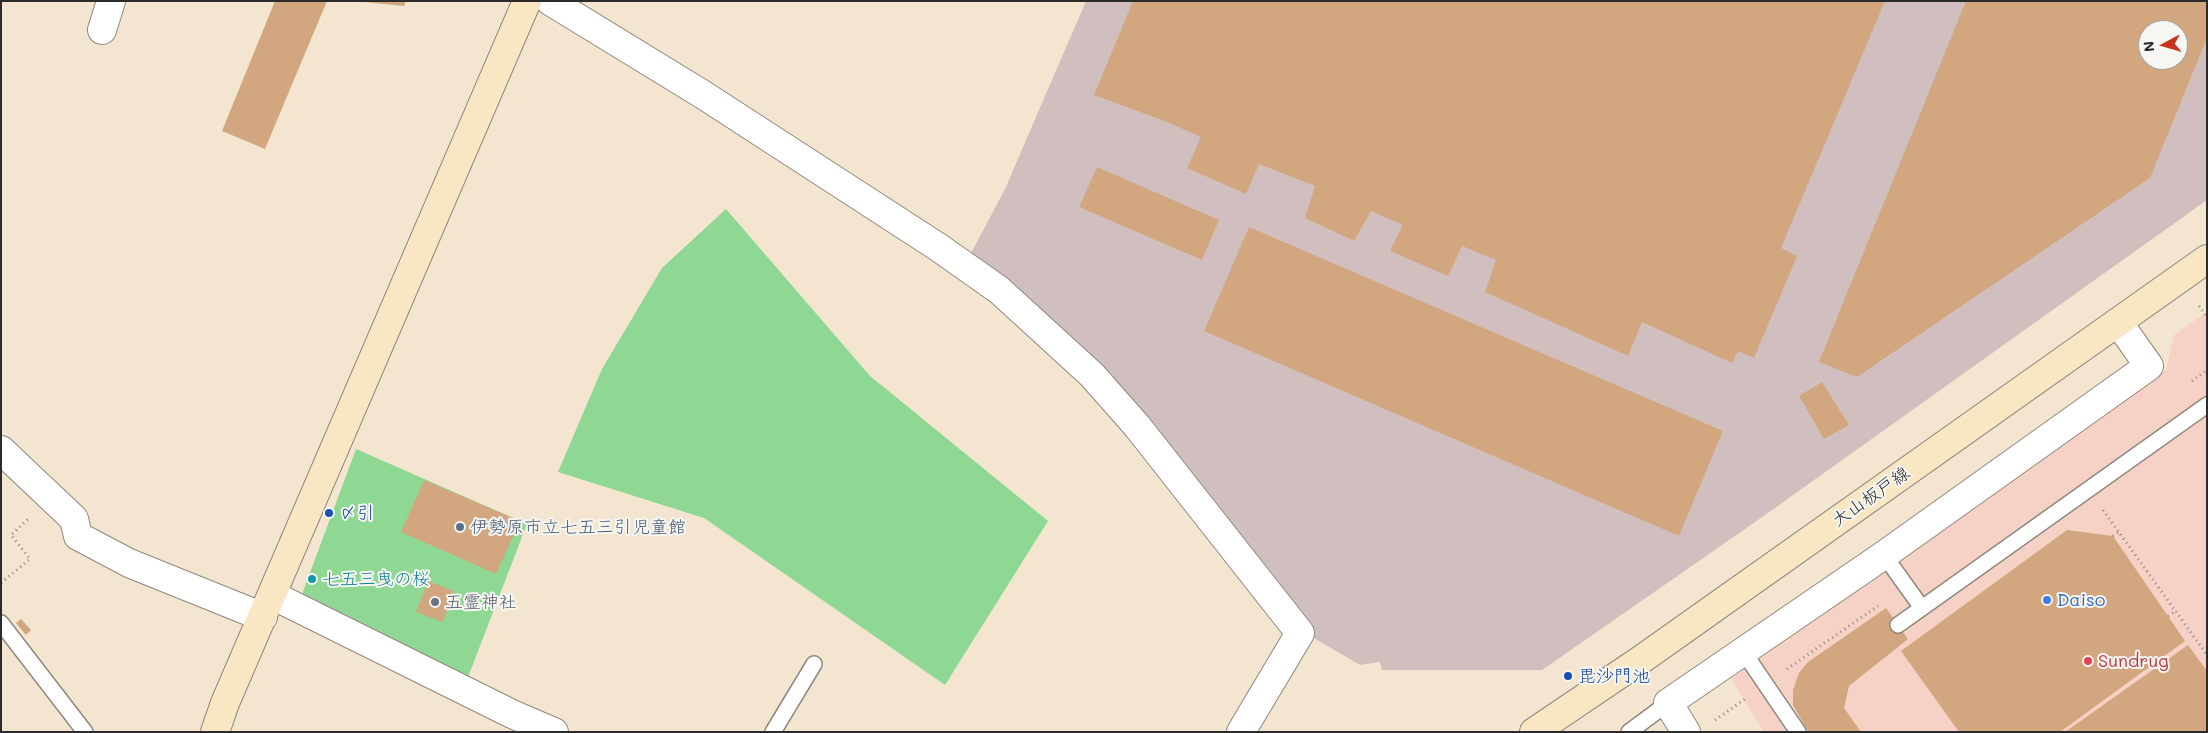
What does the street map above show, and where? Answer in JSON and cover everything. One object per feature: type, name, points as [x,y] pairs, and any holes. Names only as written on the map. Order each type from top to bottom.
[{"type":"main road","points":[[215,732],[527,1]]},
{"type":"main road","name":"大山板戸線","points":[[1534,732],[1642,659],[2207,260]]},
{"type":"street","points":[[102,30],[111,1]]},
{"type":"street","points":[[550,1],[702,94],[938,247],[999,290],[1092,375],[1138,426],[1300,633],[1242,732]]},
{"type":"street","points":[[1686,732],[1668,703],[1884,555],[2149,366],[2118,322]]},
{"type":"street","points":[[1,450],[74,519],[78,536],[129,563],[268,606],[554,732]]},
{"type":"lane","points":[[1898,625],[2207,405]]},
{"type":"lane","points":[[1884,555],[1922,608]]},
{"type":"lane","points":[[1,623],[85,732]]},
{"type":"lane","points":[[1743,651],[1798,732]]},
{"type":"lane","points":[[773,732],[814,664]]},
{"type":"lane","points":[[1629,732],[1668,703]]},
{"type":"path","points":[[2198,306],[2207,317]]},
{"type":"path","points":[[2088,490],[2207,654]]},
{"type":"path","points":[[1,583],[30,559],[11,535],[50,498]]},
{"type":"path","points":[[2113,536],[2119,532]]},
{"type":"path","points":[[2168,616],[2176,611]]},
{"type":"shaded area","points":[[1086,1],[2207,1],[2207,200],[1758,520],[1542,670],[1382,670],[1380,662],[1360,665],[1312,637],[1315,631],[1306,625],[969,257],[1005,189]]},
{"type":"shaded area","points":[[2207,312],[2207,732],[1764,732],[1731,679],[2166,370],[2174,335]]},
{"type":"green space","points":[[726,209],[870,376],[1048,521],[945,685],[704,518],[558,472],[602,369],[662,268]]},
{"type":"green space","points":[[356,449],[527,524],[468,677],[301,597]]},
{"type":"building","points":[[275,1],[327,1],[265,149],[222,131]]},
{"type":"building","points":[[355,1],[406,1],[404,6]]},
{"type":"building","points":[[1133,1],[1885,1],[1781,248],[1797,256],[1754,358],[1738,351],[1732,363],[1642,322],[1628,356],[1485,292],[1496,260],[1462,246],[1448,276],[1390,251],[1403,225],[1371,211],[1354,241],[1305,218],[1315,186],[1259,164],[1246,194],[1187,168],[1201,137],[1162,120],[1094,95]]},
{"type":"building","points":[[1966,1],[2207,1],[2207,38],[2150,178],[1857,377],[1819,362]]},
{"type":"building","points":[[1097,167],[1219,220],[1202,260],[1079,207]]},
{"type":"building","points":[[1249,227],[1723,431],[1679,536],[1204,331]]},
{"type":"building","points":[[1822,382],[1849,425],[1824,439],[1799,396]]},
{"type":"building","name":"伊勢原市立七五三引児童館","points":[[424,480],[520,521],[496,574],[401,532]]},
{"type":"building","points":[[2067,530],[2113,536],[2185,641],[2060,732],[1959,732],[1901,651]]},
{"type":"building","name":"五霊神社","points":[[428,581],[454,591],[443,622],[416,612]]},
{"type":"building","points":[[1886,608],[1908,639],[1849,686],[1844,708],[1861,732],[1808,732],[1793,705],[1793,690],[1799,673],[1808,662]]},
{"type":"building","points":[[21,619],[31,630],[26,635],[16,623]]},
{"type":"building","points":[[2188,645],[2207,671],[2207,732],[2065,732]]},
{"type":"place","name":"〆引","points":[[329,513]]},
{"type":"place","name":"伊勢原市立七五三引児童館","points":[[460,527]]},
{"type":"place","name":"七五三曳の桜","points":[[312,579]]},
{"type":"place","name":"Daiso","points":[[2047,600]]},
{"type":"place","name":"五霊神社","points":[[435,602]]},
{"type":"place","name":"Sundrug","points":[[2088,661]]},
{"type":"place","name":"毘沙門池","points":[[1568,676]]}]
